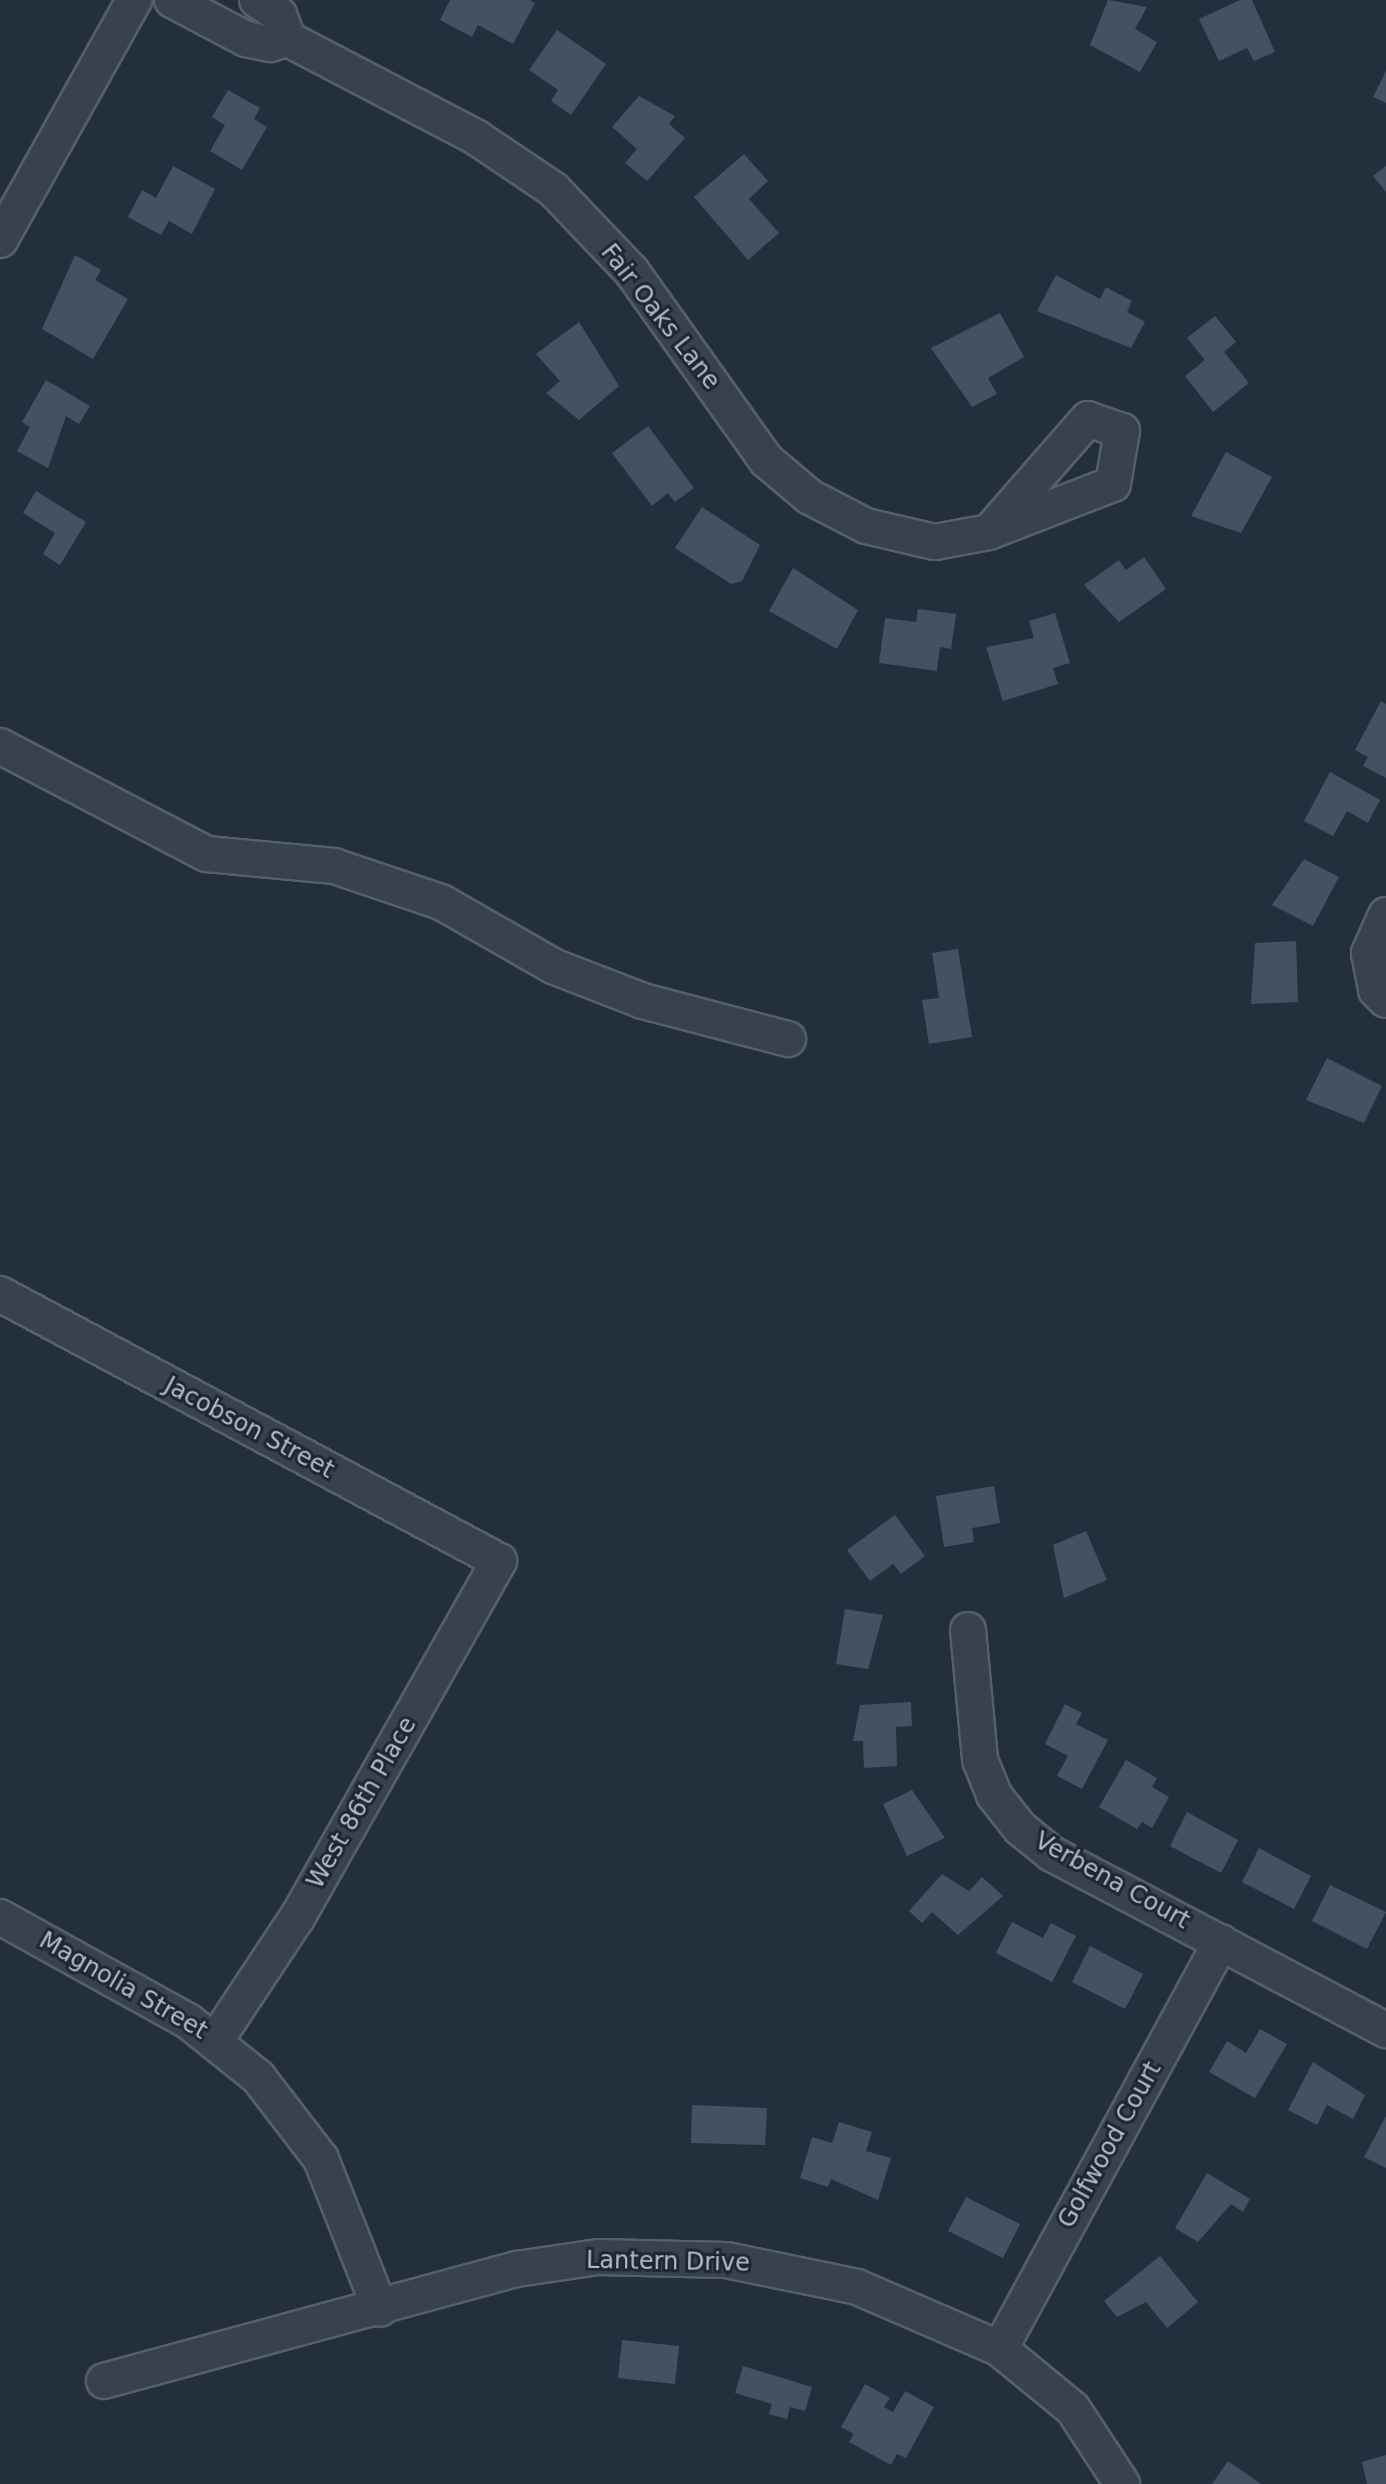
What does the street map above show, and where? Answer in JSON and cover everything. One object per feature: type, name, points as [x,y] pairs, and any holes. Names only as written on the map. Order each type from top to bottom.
[{"type":"street","points":[[0,240],[134,0]]},
{"type":"street","name":"Fair Oaks Lane","points":[[172,0],[246,39],[270,44],[288,39]]},
{"type":"street","name":"Fair Oaks Lane","points":[[257,0],[279,15],[288,39],[477,138],[553,189],[632,272],[766,460],[810,497],[866,526],[935,542],[989,532]]},
{"type":"street","points":[[0,746],[207,854],[334,866],[441,902],[555,967],[643,1001],[788,1039]]},
{"type":"street","points":[[1378,986],[1369,953],[1386,915]]},
{"type":"street","name":"Jacobson Street","points":[[0,1294],[499,1561]]},
{"type":"street","name":"West 86th Place","points":[[216,2040],[298,1916],[499,1561]]},
{"type":"street","name":"Verbena Court","points":[[968,1630],[975,1742],[1006,1812],[1052,1854],[1386,2030]]},
{"type":"street","name":"Magnolia Street","points":[[0,1917],[216,2040],[284,2106],[321,2159],[380,2309]]},
{"type":"street","name":"Golfwood Court","points":[[1000,2349],[1221,1942]]},
{"type":"street","name":"Lantern Drive","points":[[104,2381],[380,2309],[482,2276],[553,2263],[726,2260],[857,2287],[1000,2349],[1055,2389],[1122,2484]]},
{"type":"building","points":[[450,0],[529,0],[535,3],[513,44],[478,25],[472,37],[440,20]]},
{"type":"building","points":[[1108,0],[1147,7],[1135,29],[1157,42],[1140,72],[1090,45]]},
{"type":"building","points":[[1240,0],[1252,0],[1275,52],[1254,61],[1247,48],[1219,61],[1199,19]]},
{"type":"building","points":[[557,30],[606,64],[571,115],[551,101],[558,90],[529,70]]},
{"type":"building","points":[[1386,71],[1386,103],[1373,97]]},
{"type":"building","points":[[228,90],[260,108],[254,119],[267,127],[242,170],[210,151],[225,125],[212,117]]},
{"type":"building","points":[[639,96],[675,116],[669,124],[685,138],[647,181],[625,163],[637,149],[612,127]]},
{"type":"building","points":[[744,154],[768,181],[749,199],[779,233],[748,260],[694,197]]},
{"type":"building","points":[[173,166],[215,189],[192,234],[169,221],[161,235],[128,217],[142,190],[156,198]]},
{"type":"building","points":[[1386,166],[1386,192],[1373,176]]},
{"type":"building","points":[[75,255],[101,270],[95,280],[128,299],[93,359],[42,329]]},
{"type":"building","points":[[1056,275],[1100,299],[1106,287],[1132,301],[1127,312],[1145,322],[1131,348],[1037,311]]},
{"type":"building","points":[[1000,313],[1024,357],[988,378],[997,394],[972,407],[931,348]]},
{"type":"building","points":[[1215,316],[1236,342],[1224,352],[1249,383],[1213,412],[1185,376],[1205,360],[1187,338]]},
{"type":"building","points":[[579,322],[619,386],[579,420],[546,393],[560,381],[536,354]]},
{"type":"building","points":[[46,380],[90,406],[79,424],[66,416],[48,468],[17,451],[30,427],[22,422]]},
{"type":"building","points":[[648,426],[694,488],[675,502],[668,493],[652,506],[612,453]]},
{"type":"building","points":[[1226,452],[1272,477],[1241,533],[1191,516]]},
{"type":"building","points":[[36,491],[86,522],[60,565],[43,554],[55,533],[23,513]]},
{"type":"building","points":[[702,507],[760,545],[742,581],[731,584],[675,548]]},
{"type":"building","points":[[1144,557],[1166,589],[1119,622],[1084,585],[1119,560],[1126,570]]},
{"type":"building","points":[[793,568],[858,610],[837,649],[769,611]]},
{"type":"building","points":[[918,609],[956,614],[951,649],[940,647],[937,671],[879,663],[885,618],[916,622]]},
{"type":"building","points":[[1055,613],[1070,663],[1053,668],[1058,684],[1003,701],[986,647],[1034,638],[1029,621]]},
{"type":"building","points":[[1381,701],[1386,704],[1386,778],[1363,766],[1368,757],[1355,750]]},
{"type":"building","points":[[1330,772],[1380,800],[1368,823],[1347,811],[1333,836],[1304,821]]},
{"type":"building","points":[[1304,859],[1339,877],[1313,926],[1272,905]]},
{"type":"building","points":[[1296,941],[1298,1002],[1251,1004],[1255,943]]},
{"type":"building","points":[[958,949],[972,1037],[929,1044],[922,1000],[939,998],[932,953]]},
{"type":"building","points":[[1327,1058],[1382,1086],[1364,1123],[1306,1100]]},
{"type":"building","points":[[994,1486],[1000,1523],[972,1528],[974,1542],[944,1547],[936,1496]]},
{"type":"building","points":[[895,1515],[925,1556],[901,1574],[893,1564],[870,1581],[847,1550]]},
{"type":"building","points":[[1086,1531],[1107,1580],[1064,1598],[1053,1545]]},
{"type":"building","points":[[845,1609],[883,1615],[868,1669],[836,1664]]},
{"type":"building","points":[[911,1702],[912,1726],[896,1727],[897,1766],[864,1768],[863,1741],[853,1741],[860,1705]]},
{"type":"building","points":[[1065,1704],[1082,1713],[1076,1724],[1108,1740],[1082,1789],[1057,1776],[1068,1756],[1045,1744]]},
{"type":"building","points":[[1126,1760],[1157,1778],[1152,1787],[1169,1797],[1152,1828],[1142,1822],[1137,1829],[1099,1807]]},
{"type":"building","points":[[912,1790],[945,1838],[907,1856],[883,1804]]},
{"type":"building","points":[[1187,1812],[1238,1840],[1221,1873],[1170,1846]]},
{"type":"building","points":[[1259,1848],[1311,1876],[1294,1909],[1242,1882]]},
{"type":"building","points":[[942,1874],[969,1891],[982,1877],[1003,1896],[958,1935],[932,1912],[922,1923],[909,1911]]},
{"type":"building","points":[[1330,1885],[1386,1912],[1367,1949],[1312,1921]]},
{"type":"building","points":[[1012,1922],[1043,1938],[1051,1923],[1076,1936],[1052,1982],[996,1953]]},
{"type":"building","points":[[1090,1946],[1143,1974],[1125,2009],[1072,1982]]},
{"type":"building","points":[[1260,2029],[1287,2044],[1255,2098],[1209,2072],[1227,2041],[1246,2053]]},
{"type":"building","points":[[1313,2062],[1365,2095],[1353,2119],[1327,2105],[1317,2125],[1288,2110]]},
{"type":"building","points":[[692,2105],[767,2108],[765,2145],[691,2143]]},
{"type":"building","points":[[1386,2116],[1386,2168],[1364,2157]]},
{"type":"building","points":[[839,2122],[872,2132],[866,2151],[891,2158],[878,2200],[831,2179],[828,2187],[800,2178],[812,2137],[832,2143]]},
{"type":"building","points":[[1207,2173],[1250,2199],[1243,2212],[1231,2204],[1198,2242],[1175,2228]]},
{"type":"building","points":[[966,2197],[1020,2224],[1003,2258],[948,2231]]},
{"type":"building","points":[[1160,2256],[1198,2302],[1167,2328],[1146,2302],[1117,2317],[1104,2301]]},
{"type":"building","points":[[622,2340],[679,2346],[675,2384],[618,2378]]},
{"type":"building","points":[[743,2366],[812,2387],[805,2411],[790,2407],[787,2419],[769,2414],[772,2404],[735,2393]]},
{"type":"building","points":[[865,2384],[890,2398],[884,2407],[893,2412],[905,2391],[934,2407],[906,2458],[897,2454],[891,2465],[849,2442],[854,2434],[841,2427]]},
{"type":"building","points":[[1386,2455],[1386,2484],[1367,2484],[1362,2462]]},
{"type":"building","points":[[1228,2461],[1261,2484],[1212,2484]]}]
